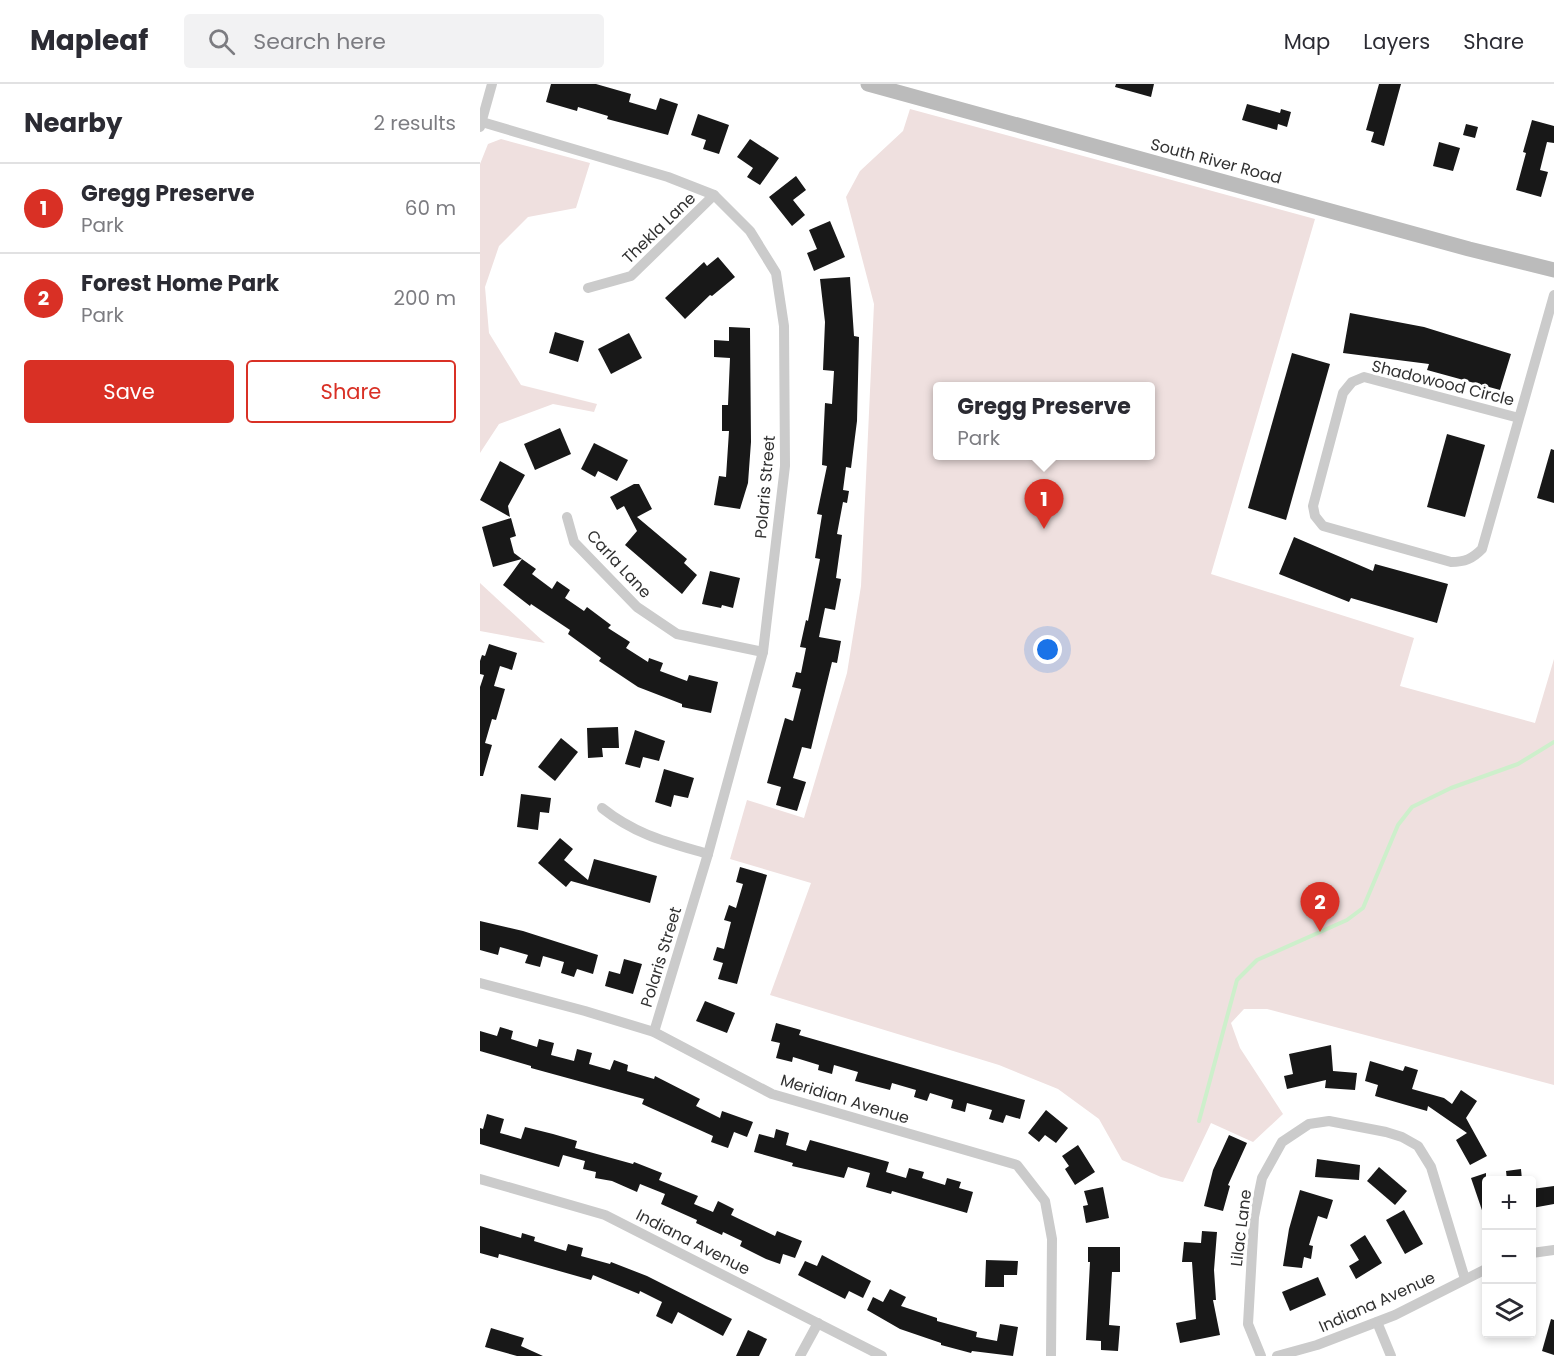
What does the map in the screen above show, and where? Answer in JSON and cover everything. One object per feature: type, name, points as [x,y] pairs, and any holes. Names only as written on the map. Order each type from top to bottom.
[{"type":"street","points":[[481,125],[492,84]]},
{"type":"street","name":"South River Road","points":[[868,84],[1469,249],[1554,270]]},
{"type":"street","name":"Polaris Street","points":[[481,125],[668,177],[714,195],[750,231],[776,273],[784,326],[785,466],[763,652],[708,854],[654,1032]]},
{"type":"street","name":"Thekla Lane","points":[[588,288],[631,276],[714,195]]},
{"type":"street","name":"Shadowood Circle","points":[[1519,418],[1365,377],[1352,382],[1343,393],[1313,506],[1315,516],[1323,526],[1450,562],[1463,562],[1482,549],[1554,295]]},
{"type":"street","name":"Carla Lane","points":[[567,517],[574,542],[636,607],[677,634],[763,652]]},
{"type":"street","points":[[602,808],[626,827],[647,837],[708,854]]},
{"type":"street","name":"Meridian Avenue","points":[[480,983],[654,1032],[772,1094],[1017,1165],[1045,1201],[1052,1239],[1051,1356]]},
{"type":"street","name":"Lilac Lane","points":[[1261,1356],[1248,1324],[1254,1217],[1262,1178],[1282,1142],[1309,1124],[1329,1121],[1386,1132],[1402,1137],[1418,1146],[1431,1167],[1466,1279]]},
{"type":"street","name":"Indiana Avenue","points":[[480,1179],[605,1215],[882,1356]]},
{"type":"street","points":[[1536,1252],[1554,1250]]},
{"type":"street","name":"Indiana Avenue","points":[[1277,1356],[1317,1345],[1377,1322],[1482,1271]]},
{"type":"street","points":[[1377,1322],[1391,1356]]},
{"type":"street","points":[[800,1356],[818,1323]]},
{"type":"shaded area","points":[[910,109],[1315,219],[1211,574],[1414,638],[1400,686],[1535,723],[1554,659],[1554,1085],[1267,1009],[1244,1009],[1231,1023],[1240,1048],[1283,1114],[1253,1142],[1211,1123],[1183,1182],[1161,1177],[1122,1160],[1099,1119],[1058,1089],[999,1065],[770,995],[811,883],[730,859],[747,800],[804,818],[847,673],[861,586],[874,304],[846,197],[860,171],[903,131]]},
{"type":"shaded area","points":[[501,139],[590,163],[576,208],[528,217],[499,246],[485,287],[489,333],[521,385],[597,404],[594,412],[553,404],[499,424],[480,453],[480,164],[488,144]]},
{"type":"shaded area","points":[[480,583],[545,643],[480,631]]},
{"type":"building","points":[[551,84],[596,84],[631,94],[629,102],[656,110],[660,98],[678,104],[668,135],[607,119],[608,116],[578,107],[577,111],[546,102]]},
{"type":"building","points":[[1116,84],[1154,84],[1151,97],[1115,87]]},
{"type":"building","points":[[1379,84],[1401,84],[1384,146],[1371,142],[1374,132],[1366,130]]},
{"type":"building","points":[[1247,104],[1280,113],[1281,109],[1291,112],[1287,127],[1278,124],[1277,130],[1242,120]]},
{"type":"building","points":[[698,114],[729,125],[719,154],[703,149],[706,140],[691,135]]},
{"type":"building","points":[[1532,120],[1554,126],[1554,143],[1547,142],[1540,170],[1548,172],[1541,197],[1516,190]]},
{"type":"building","points":[[1466,124],[1478,127],[1475,138],[1463,135]]},
{"type":"building","points":[[750,139],[779,158],[760,185],[747,177],[753,168],[737,157]]},
{"type":"building","points":[[1439,142],[1460,148],[1453,171],[1433,166]]},
{"type":"building","points":[[796,176],[806,190],[793,200],[805,215],[792,226],[769,197]]},
{"type":"building","points":[[830,221],[845,257],[814,271],[807,253],[817,249],[809,230]]},
{"type":"building","points":[[718,257],[735,277],[712,296],[710,295],[685,319],[665,298],[704,262],[707,266]]},
{"type":"building","points":[[850,277],[854,336],[859,337],[857,421],[851,468],[846,467],[843,490],[849,491],[847,503],[843,502],[837,534],[842,535],[836,578],[841,579],[835,610],[825,608],[819,637],[841,641],[837,663],[832,662],[811,749],[802,747],[793,778],[806,782],[797,811],[776,805],[781,787],[767,783],[785,718],[793,721],[801,689],[792,687],[796,672],[801,673],[806,648],[800,647],[806,620],[808,621],[820,559],[815,558],[822,515],[817,514],[827,466],[822,465],[825,403],[832,404],[834,371],[823,370],[825,322],[820,279]]},
{"type":"building","points":[[1350,313],[1424,327],[1511,354],[1500,390],[1427,370],[1429,364],[1343,353]]},
{"type":"building","points":[[729,327],[750,328],[751,442],[748,483],[740,509],[714,505],[719,476],[726,477],[729,431],[722,431],[722,405],[728,405],[730,358],[714,357],[714,340],[729,341]]},
{"type":"building","points":[[555,332],[584,341],[578,362],[549,353]]},
{"type":"building","points":[[629,333],[642,358],[611,374],[598,349]]},
{"type":"building","points":[[1292,353],[1330,364],[1286,520],[1248,508]]},
{"type":"building","points":[[560,428],[571,454],[535,470],[524,444]]},
{"type":"building","points":[[1447,434],[1485,445],[1465,517],[1427,507]]},
{"type":"building","points":[[594,443],[628,460],[617,481],[598,471],[595,477],[581,469]]},
{"type":"building","points":[[1551,449],[1554,450],[1554,503],[1537,498]]},
{"type":"building","points":[[500,461],[525,475],[508,506],[510,517],[480,500]]},
{"type":"building","points":[[634,484],[639,484],[652,509],[637,517],[687,559],[684,563],[697,575],[682,594],[625,545],[637,531],[624,506],[617,510],[610,497]]},
{"type":"building","points":[[511,518],[516,536],[510,538],[514,553],[522,559],[493,567],[482,527]]},
{"type":"building","points":[[1294,537],[1373,571],[1375,564],[1448,584],[1437,623],[1351,598],[1349,602],[1279,574]]},
{"type":"building","points":[[522,559],[536,569],[532,574],[552,589],[557,581],[570,590],[565,598],[584,611],[587,607],[611,625],[608,628],[630,642],[626,648],[648,662],[649,658],[663,663],[660,671],[687,681],[689,675],[718,682],[711,713],[682,707],[682,704],[638,687],[599,661],[601,658],[568,634],[570,630],[531,604],[530,606],[503,585]]},
{"type":"building","points":[[710,571],[740,578],[733,608],[702,604]]},
{"type":"building","points":[[489,644],[517,653],[512,670],[500,666],[494,686],[505,689],[496,720],[492,719],[485,743],[492,745],[483,776],[480,776],[480,687],[484,675],[480,674],[480,661],[482,655],[485,656]]},
{"type":"building","points":[[618,727],[619,748],[602,748],[603,757],[588,758],[587,728]]},
{"type":"building","points":[[635,730],[665,741],[659,761],[643,757],[640,768],[625,764]]},
{"type":"building","points":[[561,738],[578,752],[555,781],[538,767]]},
{"type":"building","points":[[664,769],[694,778],[688,798],[674,795],[671,807],[655,802]]},
{"type":"building","points":[[521,794],[551,798],[549,813],[540,812],[538,830],[517,827]]},
{"type":"building","points":[[560,838],[573,849],[564,860],[588,880],[594,859],[657,876],[650,903],[571,881],[566,887],[538,863]]},
{"type":"building","points":[[740,867],[767,875],[737,984],[718,979],[723,963],[713,960],[717,947],[724,949],[731,922],[724,920],[729,905],[736,908],[743,884],[736,882]]},
{"type":"building","points":[[480,921],[523,931],[598,955],[593,974],[577,969],[574,977],[561,973],[564,962],[543,956],[540,967],[525,963],[528,955],[500,947],[498,955],[480,950]]},
{"type":"building","points":[[624,959],[642,964],[633,994],[605,986],[609,971],[620,974]]},
{"type":"building","points":[[705,1001],[735,1013],[727,1033],[696,1021]]},
{"type":"building","points":[[776,1023],[801,1030],[799,1035],[1025,1100],[1020,1119],[1006,1115],[1003,1123],[989,1119],[992,1110],[967,1103],[965,1112],[951,1108],[953,1100],[930,1093],[927,1101],[914,1097],[916,1090],[892,1083],[890,1090],[855,1081],[858,1072],[834,1065],[832,1074],[818,1070],[819,1065],[793,1057],[792,1062],[776,1058],[780,1043],[771,1041]]},
{"type":"building","points":[[500,1027],[513,1031],[511,1039],[537,1047],[539,1039],[554,1043],[551,1055],[574,1061],[577,1049],[592,1053],[589,1064],[610,1070],[614,1060],[628,1065],[627,1071],[654,1079],[655,1076],[700,1099],[696,1106],[720,1118],[722,1111],[753,1122],[747,1137],[734,1132],[728,1148],[711,1142],[713,1136],[642,1104],[644,1099],[531,1068],[531,1066],[480,1051],[480,1031],[497,1036]]},
{"type":"building","points":[[1331,1045],[1333,1071],[1357,1073],[1355,1090],[1325,1088],[1326,1080],[1287,1089],[1284,1076],[1293,1074],[1289,1054]]},
{"type":"building","points":[[1370,1061],[1403,1071],[1405,1066],[1418,1070],[1412,1089],[1444,1098],[1452,1104],[1461,1090],[1477,1101],[1466,1118],[1487,1156],[1470,1165],[1456,1140],[1467,1133],[1428,1106],[1427,1111],[1375,1096],[1378,1085],[1365,1081]]},
{"type":"building","points":[[1046,1110],[1068,1128],[1056,1143],[1045,1135],[1039,1142],[1028,1133]]},
{"type":"building","points":[[487,1114],[504,1119],[500,1133],[521,1139],[525,1127],[577,1141],[575,1148],[633,1164],[634,1162],[662,1173],[659,1180],[698,1196],[694,1204],[713,1212],[718,1201],[734,1209],[731,1215],[775,1236],[777,1231],[802,1241],[795,1258],[783,1254],[780,1264],[766,1259],[740,1246],[742,1241],[723,1232],[722,1235],[696,1223],[697,1220],[661,1204],[665,1194],[640,1184],[637,1192],[612,1181],[595,1178],[596,1172],[583,1169],[585,1161],[563,1155],[559,1167],[480,1144],[480,1128],[483,1129]]},
{"type":"building","points":[[776,1129],[789,1133],[786,1145],[806,1151],[810,1140],[889,1162],[886,1172],[906,1178],[909,1168],[924,1172],[922,1178],[945,1185],[947,1178],[961,1182],[959,1188],[973,1192],[967,1213],[892,1191],[891,1194],[866,1187],[870,1173],[848,1167],[844,1178],[792,1166],[793,1163],[754,1152],[759,1134],[774,1138]]},
{"type":"building","points":[[1229,1135],[1247,1143],[1228,1185],[1230,1186],[1223,1211],[1204,1206],[1213,1170]]},
{"type":"building","points":[[1078,1145],[1095,1172],[1075,1185],[1065,1169],[1069,1166],[1062,1156]]},
{"type":"building","points":[[1317,1159],[1360,1165],[1359,1180],[1315,1177]]},
{"type":"building","points":[[1379,1167],[1407,1191],[1395,1205],[1367,1181]]},
{"type":"building","points":[[1521,1169],[1522,1176],[1507,1176],[1506,1171]]},
{"type":"building","points":[[1486,1173],[1486,1176],[1482,1176],[1482,1210],[1471,1178]]},
{"type":"building","points":[[1554,1186],[1554,1204],[1536,1207],[1536,1188]]},
{"type":"building","points":[[1103,1187],[1109,1218],[1086,1223],[1083,1206],[1088,1205],[1084,1191]]},
{"type":"building","points":[[1300,1190],[1333,1200],[1327,1219],[1318,1216],[1309,1245],[1313,1246],[1311,1259],[1304,1257],[1302,1268],[1283,1266],[1289,1229]]},
{"type":"building","points":[[1404,1210],[1423,1244],[1405,1254],[1386,1220]]},
{"type":"building","points":[[480,1226],[521,1238],[522,1233],[535,1237],[534,1241],[566,1251],[568,1244],[583,1248],[581,1256],[610,1264],[611,1262],[647,1276],[732,1319],[723,1336],[678,1312],[672,1324],[656,1316],[662,1302],[640,1291],[639,1294],[593,1275],[591,1280],[499,1254],[498,1258],[480,1253]]},
{"type":"building","points":[[1202,1231],[1217,1232],[1214,1270],[1216,1300],[1213,1300],[1220,1335],[1180,1343],[1176,1323],[1196,1319],[1192,1262],[1182,1262],[1184,1242],[1201,1243]]},
{"type":"building","points":[[1365,1235],[1382,1263],[1356,1279],[1349,1266],[1359,1260],[1350,1245]]},
{"type":"building","points":[[1088,1247],[1120,1247],[1120,1272],[1112,1272],[1109,1325],[1120,1326],[1118,1351],[1101,1350],[1101,1341],[1086,1340],[1090,1262],[1088,1262]]},
{"type":"building","points":[[822,1255],[871,1281],[863,1298],[849,1291],[845,1299],[798,1275],[805,1261],[817,1266]]},
{"type":"building","points":[[986,1260],[1018,1261],[1017,1275],[1004,1275],[1004,1287],[985,1287]]},
{"type":"building","points":[[1318,1277],[1326,1295],[1290,1311],[1282,1292]]},
{"type":"building","points":[[890,1289],[906,1297],[901,1306],[937,1318],[937,1321],[977,1332],[976,1337],[997,1341],[1000,1324],[1018,1327],[1013,1356],[972,1351],[971,1353],[941,1345],[941,1343],[900,1329],[867,1310],[873,1297],[883,1302]]},
{"type":"building","points":[[1551,1319],[1554,1320],[1554,1355],[1542,1351]]},
{"type":"building","points":[[491,1328],[524,1338],[521,1346],[543,1356],[517,1356],[485,1347]]},
{"type":"building","points":[[748,1330],[767,1339],[759,1356],[736,1356]]},
{"type":"waterway","points":[[1199,1121],[1237,980],[1257,960],[1347,920],[1363,908],[1398,825],[1412,807],[1451,788],[1518,764],[1554,742]]},
{"type":"place","name":"Gregg Preserve","points":[[1044,529]]},
{"type":"place","name":"Forest Home Park","points":[[1320,932]]}]
